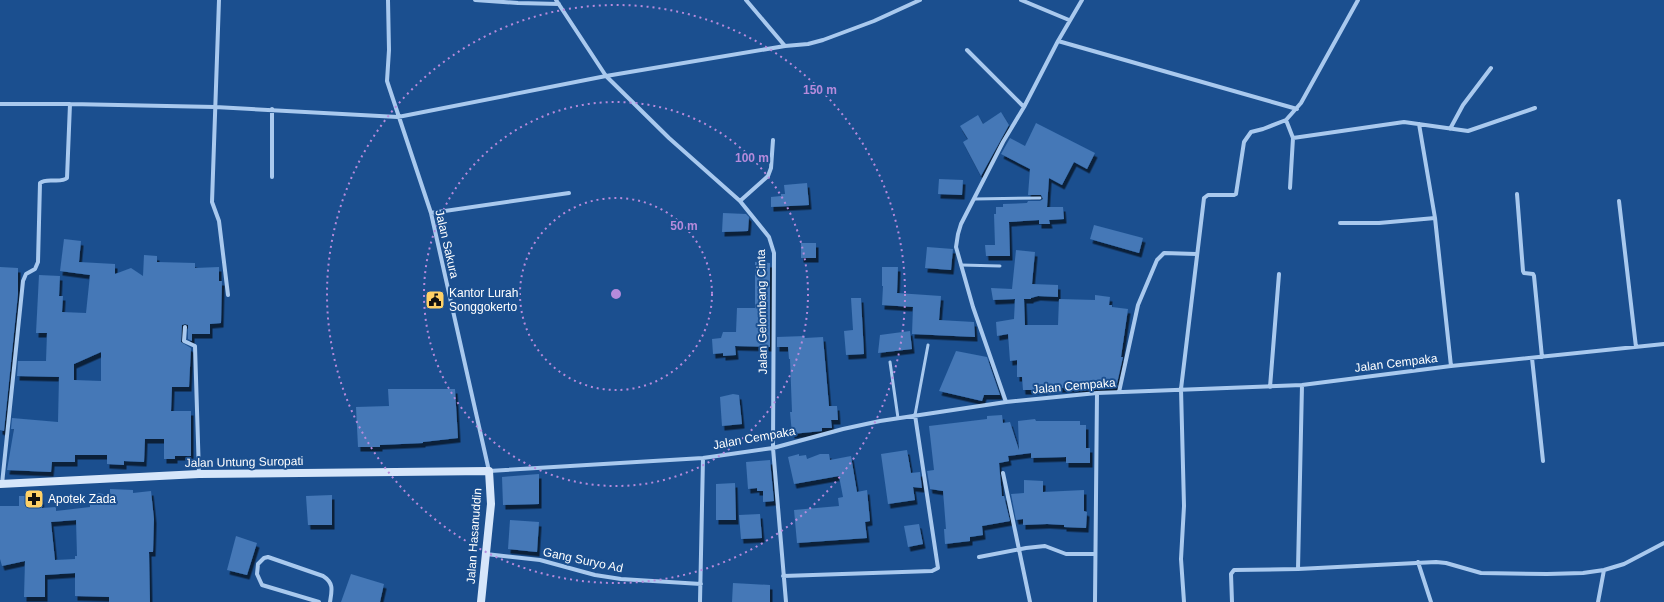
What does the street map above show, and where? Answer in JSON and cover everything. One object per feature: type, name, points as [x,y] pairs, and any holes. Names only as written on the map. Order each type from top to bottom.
[{"type":"main road","name":"Jalan Untung Suropati","points":[[1,484],[199,474],[489,471]]},
{"type":"main road","name":"Jalan Hasanuddin","points":[[481,602],[491,504],[489,471]]},
{"type":"street","points":[[219,0],[212,202],[219,221],[228,295]]},
{"type":"street","name":"Jalan Sakura","points":[[388,0],[389,50],[387,80],[430,213],[489,471]]},
{"type":"street","points":[[475,0],[559,4]]},
{"type":"street","name":"Jalan Gelombang Cinta","points":[[556,0],[606,76],[669,138],[740,201],[769,237],[774,253],[773,448],[786,602]]},
{"type":"street","points":[[746,0],[786,46]]},
{"type":"street","points":[[0,104],[216,107],[398,117],[606,76],[786,46],[808,44],[874,21],[920,0]]},
{"type":"street","points":[[1021,0],[1069,20]]},
{"type":"street","points":[[1006,402],[973,307],[961,265],[956,247],[958,234],[1003,142],[1024,107],[1069,20],[1082,0]]},
{"type":"street","points":[[1184,602],[1181,558],[1184,506],[1181,389],[1196,254],[1204,198],[1208,195],[1236,194],[1244,142],[1246,138],[1251,132],[1286,120],[1297,109],[1358,0]]},
{"type":"street","points":[[1058,40],[1297,109]]},
{"type":"street","points":[[967,50],[1024,107]]},
{"type":"street","points":[[1450,129],[1463,105],[1491,68]]},
{"type":"street","points":[[1,484],[23,281],[26,274],[35,269],[38,262],[40,183],[42,180],[64,180],[67,178],[70,104]]},
{"type":"street","points":[[1293,138],[1404,122],[1461,131],[1476,129],[1535,108]]},
{"type":"street","points":[[272,109],[272,177]]},
{"type":"street","points":[[1286,120],[1293,138],[1290,188]]},
{"type":"street","points":[[1419,124],[1435,218],[1451,366]]},
{"type":"street","points":[[740,201],[768,176],[771,168],[773,140]]},
{"type":"street","points":[[430,213],[569,194]]},
{"type":"street","points":[[1517,194],[1523,271],[1524,273],[1534,276],[1542,357]]},
{"type":"street","points":[[1619,201],[1636,347]]},
{"type":"street","points":[[1340,223],[1379,223],[1435,218]]},
{"type":"street","points":[[1119,392],[1138,305],[1157,260],[1164,253],[1196,254]]},
{"type":"street","points":[[1270,387],[1279,274]]},
{"type":"street","points":[[185,327],[184,341],[195,346],[199,474]]},
{"type":"street","name":"Jalan Cempaka","points":[[489,471],[703,458],[773,448],[843,428],[915,415],[1006,402],[1097,393],[1302,385],[1451,366],[1664,344]]},
{"type":"street","points":[[1532,358],[1543,461]]},
{"type":"street","points":[[1298,569],[1302,385]]},
{"type":"street","points":[[1095,602],[1094,554],[1097,393]]},
{"type":"street","points":[[783,576],[932,571],[938,568],[915,415]]},
{"type":"street","points":[[700,602],[703,458]]},
{"type":"street","points":[[1003,473],[1030,602]]},
{"type":"street","points":[[1232,602],[1231,574],[1234,570],[1298,569],[1418,562],[1446,563],[1481,573],[1546,574],[1604,570],[1624,564],[1664,543]]},
{"type":"street","points":[[979,557],[1019,549],[1045,546],[1066,554],[1094,554]]},
{"type":"street","name":"Gang Suryo Ad","points":[[485,554],[540,560],[595,575],[621,579],[701,584]]},
{"type":"street","points":[[319,602],[262,585],[257,574],[258,564],[264,558],[268,558],[323,576],[330,580],[332,587],[330,602]]},
{"type":"street","points":[[1418,562],[1430,602]]},
{"type":"street","points":[[1598,602],[1604,570]]},
{"type":"lane","points":[[974,199],[1040,198]]},
{"type":"lane","points":[[961,265],[1000,266]]},
{"type":"lane","points":[[915,415],[928,345]]},
{"type":"lane","points":[[890,362],[898,418]]},
{"type":"building","points":[[1001,112],[1009,125],[981,176],[963,142],[968,139],[960,126],[978,115],[983,124]]},
{"type":"building","points":[[1036,123],[1095,153],[1087,169],[1074,162],[1062,185],[1049,178],[1047,207],[1063,207],[1064,219],[1049,220],[1050,224],[1039,224],[1039,220],[1009,222],[1010,256],[986,256],[985,245],[995,245],[994,214],[996,214],[996,207],[1003,207],[1003,204],[1027,203],[1028,201],[1040,201],[1043,199],[1041,195],[1028,195],[1030,169],[1001,154],[1010,138],[1025,146]]},
{"type":"building","points":[[939,179],[963,180],[962,195],[938,194]]},
{"type":"building","points":[[807,183],[809,205],[771,207],[771,197],[785,194],[784,185]]},
{"type":"building","points":[[723,213],[746,214],[749,217],[748,231],[722,232]]},
{"type":"building","points":[[1094,225],[1143,238],[1139,253],[1090,239]]},
{"type":"building","points":[[64,239],[81,241],[79,262],[115,264],[115,274],[131,268],[143,276],[144,255],[157,256],[157,262],[195,263],[195,268],[219,267],[219,281],[222,281],[221,323],[210,324],[210,334],[192,334],[192,341],[188,339],[188,325],[182,325],[181,342],[191,348],[189,387],[172,387],[171,411],[191,411],[191,456],[175,456],[175,459],[164,459],[164,439],[145,439],[144,462],[124,461],[124,465],[107,464],[107,455],[75,455],[75,462],[52,462],[51,472],[7,470],[14,429],[11,429],[12,418],[58,422],[59,377],[17,376],[18,361],[46,361],[47,333],[36,333],[39,275],[60,276],[59,296],[63,296],[62,312],[86,313],[90,275],[60,271]],"holes":[[[101,352],[101,381],[74,380],[74,364]]]},
{"type":"building","points":[[801,243],[816,243],[816,258],[801,258]]},
{"type":"building","points":[[927,247],[953,249],[951,270],[925,268]]},
{"type":"building","points":[[1016,250],[1035,252],[1032,284],[1058,285],[1058,297],[1038,296],[1031,299],[1024,299],[1025,325],[1058,325],[1059,299],[1095,300],[1095,295],[1110,297],[1109,305],[1112,305],[1112,307],[1128,309],[1121,357],[1123,357],[1116,388],[1045,388],[1045,390],[1023,390],[1022,377],[1017,377],[1017,360],[1010,361],[1008,334],[997,336],[996,322],[1014,319],[1015,299],[993,300],[991,288],[1012,289]]},
{"type":"building","points":[[755,262],[770,263],[770,347],[735,346],[736,355],[723,356],[723,353],[713,354],[712,339],[721,338],[723,332],[736,332],[737,308],[755,308]]},
{"type":"building","points":[[0,267],[18,268],[18,294],[4,431],[0,430]]},
{"type":"building","points":[[882,267],[898,267],[897,293],[941,296],[939,320],[974,322],[975,337],[912,334],[913,307],[882,305]]},
{"type":"building","points":[[851,298],[861,298],[864,354],[846,355],[844,331],[853,330]]},
{"type":"building","points":[[910,331],[912,349],[878,353],[880,335]]},
{"type":"building","points":[[805,336],[805,338],[823,337],[829,406],[837,406],[838,420],[831,420],[832,428],[822,428],[822,431],[792,434],[790,412],[792,412],[790,359],[788,347],[777,347],[777,337]]},
{"type":"building","points":[[956,351],[987,357],[1000,395],[984,395],[982,401],[939,391]]},
{"type":"building","points":[[388,389],[455,389],[458,438],[423,443],[380,445],[380,447],[358,447],[356,407],[389,406]]},
{"type":"building","points":[[733,394],[739,395],[742,424],[722,426],[720,397]]},
{"type":"building","points":[[1002,415],[1003,423],[1010,422],[1019,450],[1018,421],[1035,419],[1036,421],[1080,421],[1080,425],[1086,425],[1086,448],[1090,448],[1090,463],[1066,463],[1066,457],[1031,458],[1031,453],[1008,456],[1009,461],[999,463],[1002,496],[1004,496],[1010,521],[982,526],[983,535],[970,537],[970,541],[945,544],[944,529],[946,529],[943,491],[930,489],[927,471],[934,470],[929,426],[987,419],[987,416]]},
{"type":"building","points":[[907,450],[911,473],[920,472],[922,488],[913,487],[915,500],[888,504],[881,454]]},
{"type":"building","points":[[799,454],[799,456],[806,455],[807,459],[820,454],[829,454],[830,460],[851,456],[857,492],[867,490],[870,521],[865,522],[867,538],[797,543],[794,510],[839,506],[838,498],[843,497],[839,476],[794,484],[788,457]]},
{"type":"building","points":[[770,460],[774,501],[763,502],[763,491],[757,491],[757,488],[748,489],[746,462]]},
{"type":"building","points":[[539,474],[539,504],[503,505],[502,477]]},
{"type":"building","points":[[1024,480],[1043,481],[1043,492],[1084,490],[1084,511],[1087,512],[1086,528],[1064,527],[1064,525],[1047,524],[1023,525],[1023,519],[1016,520],[1011,494],[1024,493]]},
{"type":"building","points":[[735,483],[736,520],[716,520],[716,484]]},
{"type":"building","points":[[110,489],[133,490],[133,493],[151,491],[154,519],[153,552],[149,552],[150,602],[109,602],[109,597],[75,596],[75,573],[45,575],[45,597],[24,597],[25,561],[2,566],[0,559],[0,506],[19,506],[19,496],[41,496],[42,508],[56,507],[56,511],[90,507],[90,497],[99,493],[110,496]],"holes":[[[76,520],[77,556],[75,556],[75,559],[55,560],[51,522]]]},
{"type":"building","points":[[332,495],[332,525],[308,525],[306,496]]},
{"type":"building","points":[[760,514],[762,538],[741,539],[739,515]]},
{"type":"building","points":[[510,520],[539,522],[537,552],[508,549]]},
{"type":"building","points":[[919,524],[923,544],[908,547],[904,526]]},
{"type":"building","points":[[236,536],[257,543],[247,575],[227,570]]},
{"type":"building","points":[[351,574],[384,584],[380,602],[341,602]]},
{"type":"building","points":[[733,583],[770,585],[770,602],[732,602]]},
{"type":"place","name":"Kantor Lurah Songgokerto","points":[[435,300]]},
{"type":"place","name":"Apotek Zada","points":[[34,499]]}]
